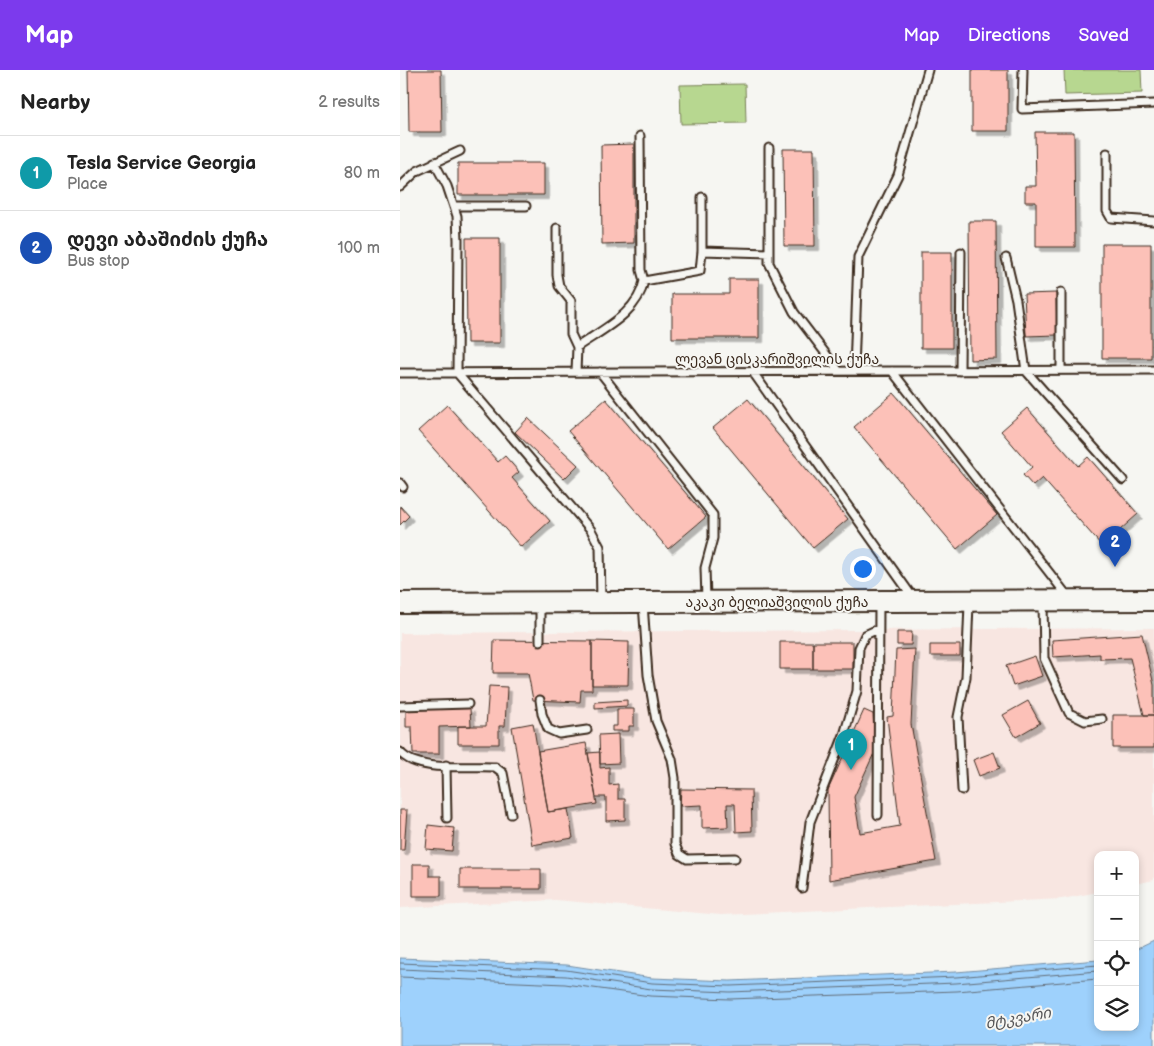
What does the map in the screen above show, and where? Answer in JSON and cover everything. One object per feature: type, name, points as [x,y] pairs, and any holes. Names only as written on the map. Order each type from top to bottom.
[{"type":"main road","name":"აკაკი ბელიაშვილის ქუჩა","points":[[400,603],[1154,600]]},
{"type":"lane","points":[[854,371],[858,257],[898,175],[928,70]]},
{"type":"lane","points":[[1023,70],[1022,109],[1154,104]]},
{"type":"lane","points":[[577,347],[628,311],[642,295],[644,280],[641,270],[640,136]]},
{"type":"lane","points":[[769,148],[768,263],[794,312],[839,371]]},
{"type":"lane","points":[[400,186],[417,171],[460,151]]},
{"type":"lane","points":[[1107,153],[1109,215],[1116,219],[1154,221]]},
{"type":"lane","points":[[434,162],[455,206],[458,240],[457,373],[591,530],[600,547],[601,602]]},
{"type":"lane","points":[[644,280],[700,271],[702,196]]},
{"type":"lane","points":[[455,206],[526,206]]},
{"type":"lane","points":[[557,228],[556,275],[559,286],[571,301],[571,334],[577,347],[576,372]]},
{"type":"lane","points":[[702,251],[768,253]]},
{"type":"lane","points":[[960,371],[961,252]]},
{"type":"lane","points":[[1006,258],[1016,300],[1026,370],[1123,480]]},
{"type":"lane","points":[[1061,292],[1061,370]]},
{"type":"lane","name":"ლევან ცისკარიშვილის ქუჩა","points":[[400,373],[1154,370]]},
{"type":"lane","points":[[752,371],[916,601]]},
{"type":"lane","points":[[892,371],[1071,600]]},
{"type":"lane","points":[[600,372],[713,515],[713,538],[705,568],[706,602]]},
{"type":"lane","points":[[1043,600],[1044,658],[1070,713],[1085,721],[1102,719]]},
{"type":"lane","points":[[878,815],[879,601]]},
{"type":"lane","points":[[962,790],[958,717],[966,677],[969,601]]},
{"type":"lane","points":[[643,602],[648,675],[656,721],[672,759],[675,778],[675,844],[679,854],[687,858],[735,858]]},
{"type":"lane","points":[[540,603],[540,641]]},
{"type":"lane","points":[[802,888],[810,822],[844,735],[857,691],[859,648],[865,635],[878,629]]},
{"type":"lane","points":[[540,700],[542,714],[548,729],[558,734],[587,730]]},
{"type":"lane","points":[[400,706],[468,704]]},
{"type":"lane","points":[[400,752],[406,759],[420,764],[495,767],[503,773],[511,814]]},
{"type":"lane","points":[[446,765],[447,818]]},
{"type":"shaded area","points":[[1154,628],[1154,880],[1139,883],[1139,851],[1094,851],[1094,893],[1062,899],[721,915],[556,900],[400,908],[400,633]]},
{"type":"green space","points":[[1064,70],[1141,70],[1142,93],[1065,95]]},
{"type":"green space","points":[[745,84],[746,123],[681,124],[680,85]]},
{"type":"water","name":"მტკვარი","points":[[1154,941],[1154,1046],[400,1046],[400,958],[567,965],[652,978],[730,981],[956,972],[1094,960],[1094,1031],[1139,1031],[1139,948]]},
{"type":"building","points":[[408,70],[441,70],[442,132],[409,132]]},
{"type":"building","points":[[972,70],[1008,70],[1008,131],[972,131]]},
{"type":"building","points":[[1035,132],[1074,132],[1075,247],[1036,247],[1036,202],[1025,202],[1025,186],[1036,186]]},
{"type":"building","points":[[634,144],[634,243],[602,244],[601,145]]},
{"type":"building","points":[[783,149],[814,149],[815,246],[784,246]]},
{"type":"building","points":[[458,163],[544,163],[544,195],[458,195]]},
{"type":"building","points":[[969,221],[996,221],[997,359],[970,360]]},
{"type":"building","points":[[466,238],[500,238],[500,343],[467,343]]},
{"type":"building","points":[[1102,244],[1151,244],[1151,358],[1102,358]]},
{"type":"building","points":[[921,252],[952,252],[952,348],[921,348]]},
{"type":"building","points":[[729,279],[759,279],[759,338],[672,338],[672,294],[729,294]]},
{"type":"building","points":[[1056,293],[1057,335],[1026,336],[1024,294]]},
{"type":"building","points":[[894,393],[997,515],[957,549],[854,427]]},
{"type":"building","points":[[606,399],[706,517],[668,549],[568,431]]},
{"type":"building","points":[[748,399],[848,519],[813,548],[713,428]]},
{"type":"building","points":[[447,405],[498,462],[505,456],[519,472],[512,478],[550,521],[521,547],[418,431]]},
{"type":"building","points":[[1027,408],[1078,466],[1088,457],[1138,514],[1102,546],[1042,478],[1033,486],[1023,475],[1032,467],[1001,431]]},
{"type":"building","points":[[528,418],[578,465],[564,479],[515,432]]},
{"type":"building","points":[[400,506],[409,516],[400,525]]},
{"type":"building","points":[[897,632],[912,632],[911,645],[897,645]]},
{"type":"building","points":[[1142,634],[1154,685],[1154,715],[1144,715],[1130,658],[1100,659],[1100,654],[1053,657],[1052,640]]},
{"type":"building","points":[[494,640],[592,641],[592,690],[581,690],[580,702],[533,700],[528,673],[493,673]]},
{"type":"building","points":[[592,641],[629,642],[628,685],[592,685]]},
{"type":"building","points":[[780,642],[813,642],[813,669],[780,669]]},
{"type":"building","points":[[813,642],[853,642],[853,669],[813,669]]},
{"type":"building","points":[[930,645],[960,645],[960,656],[930,656]]},
{"type":"building","points":[[915,649],[911,724],[936,861],[829,880],[828,790],[864,710],[873,714],[875,751],[854,797],[860,833],[900,826],[887,717],[893,716],[896,650]]},
{"type":"building","points":[[1035,656],[1042,676],[1013,686],[1006,666]]},
{"type":"building","points":[[489,686],[507,687],[505,726],[499,726],[499,744],[458,744],[458,726],[486,726]]},
{"type":"building","points":[[627,700],[627,706],[595,708],[595,702]]},
{"type":"building","points":[[1028,701],[1040,723],[1016,737],[1003,715]]},
{"type":"building","points":[[470,708],[471,726],[439,727],[439,754],[413,754],[412,727],[406,727],[406,709]]},
{"type":"building","points":[[617,709],[634,709],[634,726],[629,726],[629,731],[612,731],[612,726],[617,726]]},
{"type":"building","points":[[1113,715],[1154,715],[1154,748],[1113,748]]},
{"type":"building","points":[[533,723],[548,812],[568,809],[573,838],[532,845],[512,727]]},
{"type":"building","points":[[618,734],[619,763],[600,764],[599,735]]},
{"type":"building","points":[[586,743],[597,804],[548,812],[538,751]]},
{"type":"building","points":[[600,752],[600,768],[609,767],[609,785],[618,784],[618,799],[625,799],[625,820],[606,821],[606,797],[596,797],[588,753]]},
{"type":"building","points":[[994,752],[1000,768],[979,776],[973,760]]},
{"type":"building","points":[[681,789],[751,790],[752,831],[736,832],[735,804],[727,804],[728,827],[702,828],[702,805],[680,806]]},
{"type":"building","points":[[400,810],[407,810],[404,850],[400,850]]},
{"type":"building","points":[[428,825],[454,828],[452,851],[426,849]]},
{"type":"building","points":[[413,864],[429,864],[429,876],[441,876],[441,896],[413,896]]},
{"type":"building","points":[[460,869],[541,869],[541,889],[460,889]]},
{"type":"place","name":"დევი აბაშიძის ქუჩა","points":[[1115,567]]},
{"type":"place","name":"Tesla Service Georgia","points":[[851,770]]}]
